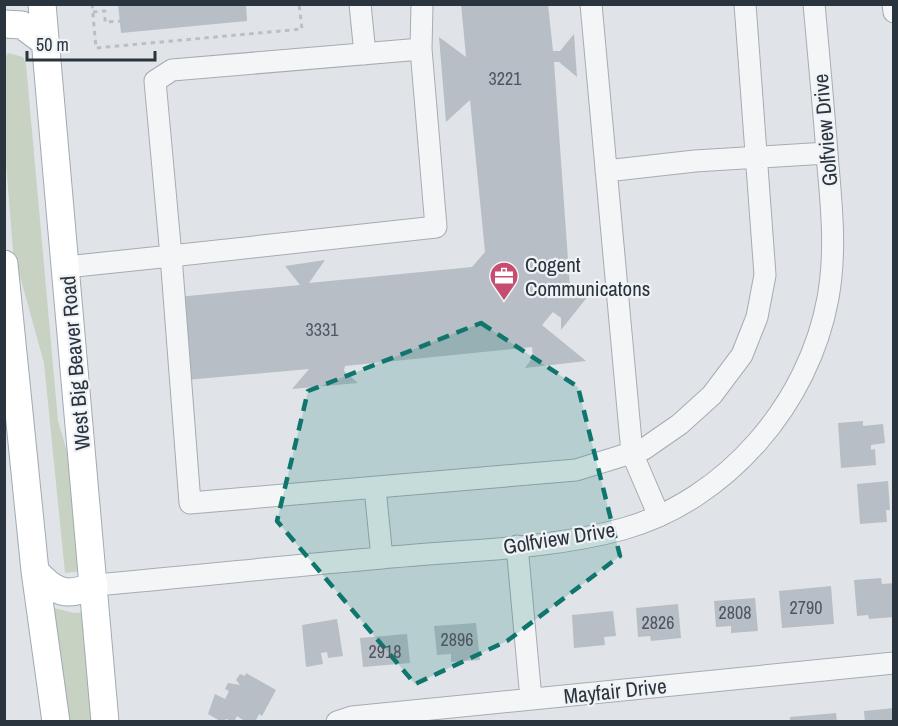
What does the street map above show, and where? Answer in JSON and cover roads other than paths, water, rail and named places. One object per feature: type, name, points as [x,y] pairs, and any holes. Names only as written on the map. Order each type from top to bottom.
[{"type":"main road","name":"West Big Beaver Road","points":[[42,4],[105,722]]},
{"type":"main road","points":[[4,24],[22,25],[45,42]]},
{"type":"main road","points":[[4,264],[35,571],[56,722]]},
{"type":"main road","points":[[35,571],[47,584],[70,593],[78,593],[94,585]]},
{"type":"street","points":[[360,4],[365,54]]},
{"type":"street","points":[[66,267],[436,227],[421,49],[422,4]]},
{"type":"street","points":[[591,4],[632,453],[659,516]]},
{"type":"street","points":[[421,49],[172,70],[156,81],[190,503],[576,470],[644,449],[680,424],[712,395],[742,355],[757,317],[765,275],[745,4]]},
{"type":"street","name":"Golfview Drive","points":[[94,585],[518,546],[593,536],[659,516],[696,495],[742,458],[779,415],[803,374],[822,324],[832,277],[833,228],[814,4]]},
{"type":"street","points":[[893,4],[894,12]]},
{"type":"street","points":[[606,171],[695,161],[827,153]]},
{"type":"street","points":[[375,488],[382,558]]},
{"type":"street","points":[[518,546],[531,699]]},
{"type":"street","name":"Mayfair Drive","points":[[337,722],[352,717],[894,663]]},
{"type":"place","name":"Cogent Communicatons","points":[[504,302]]}]
